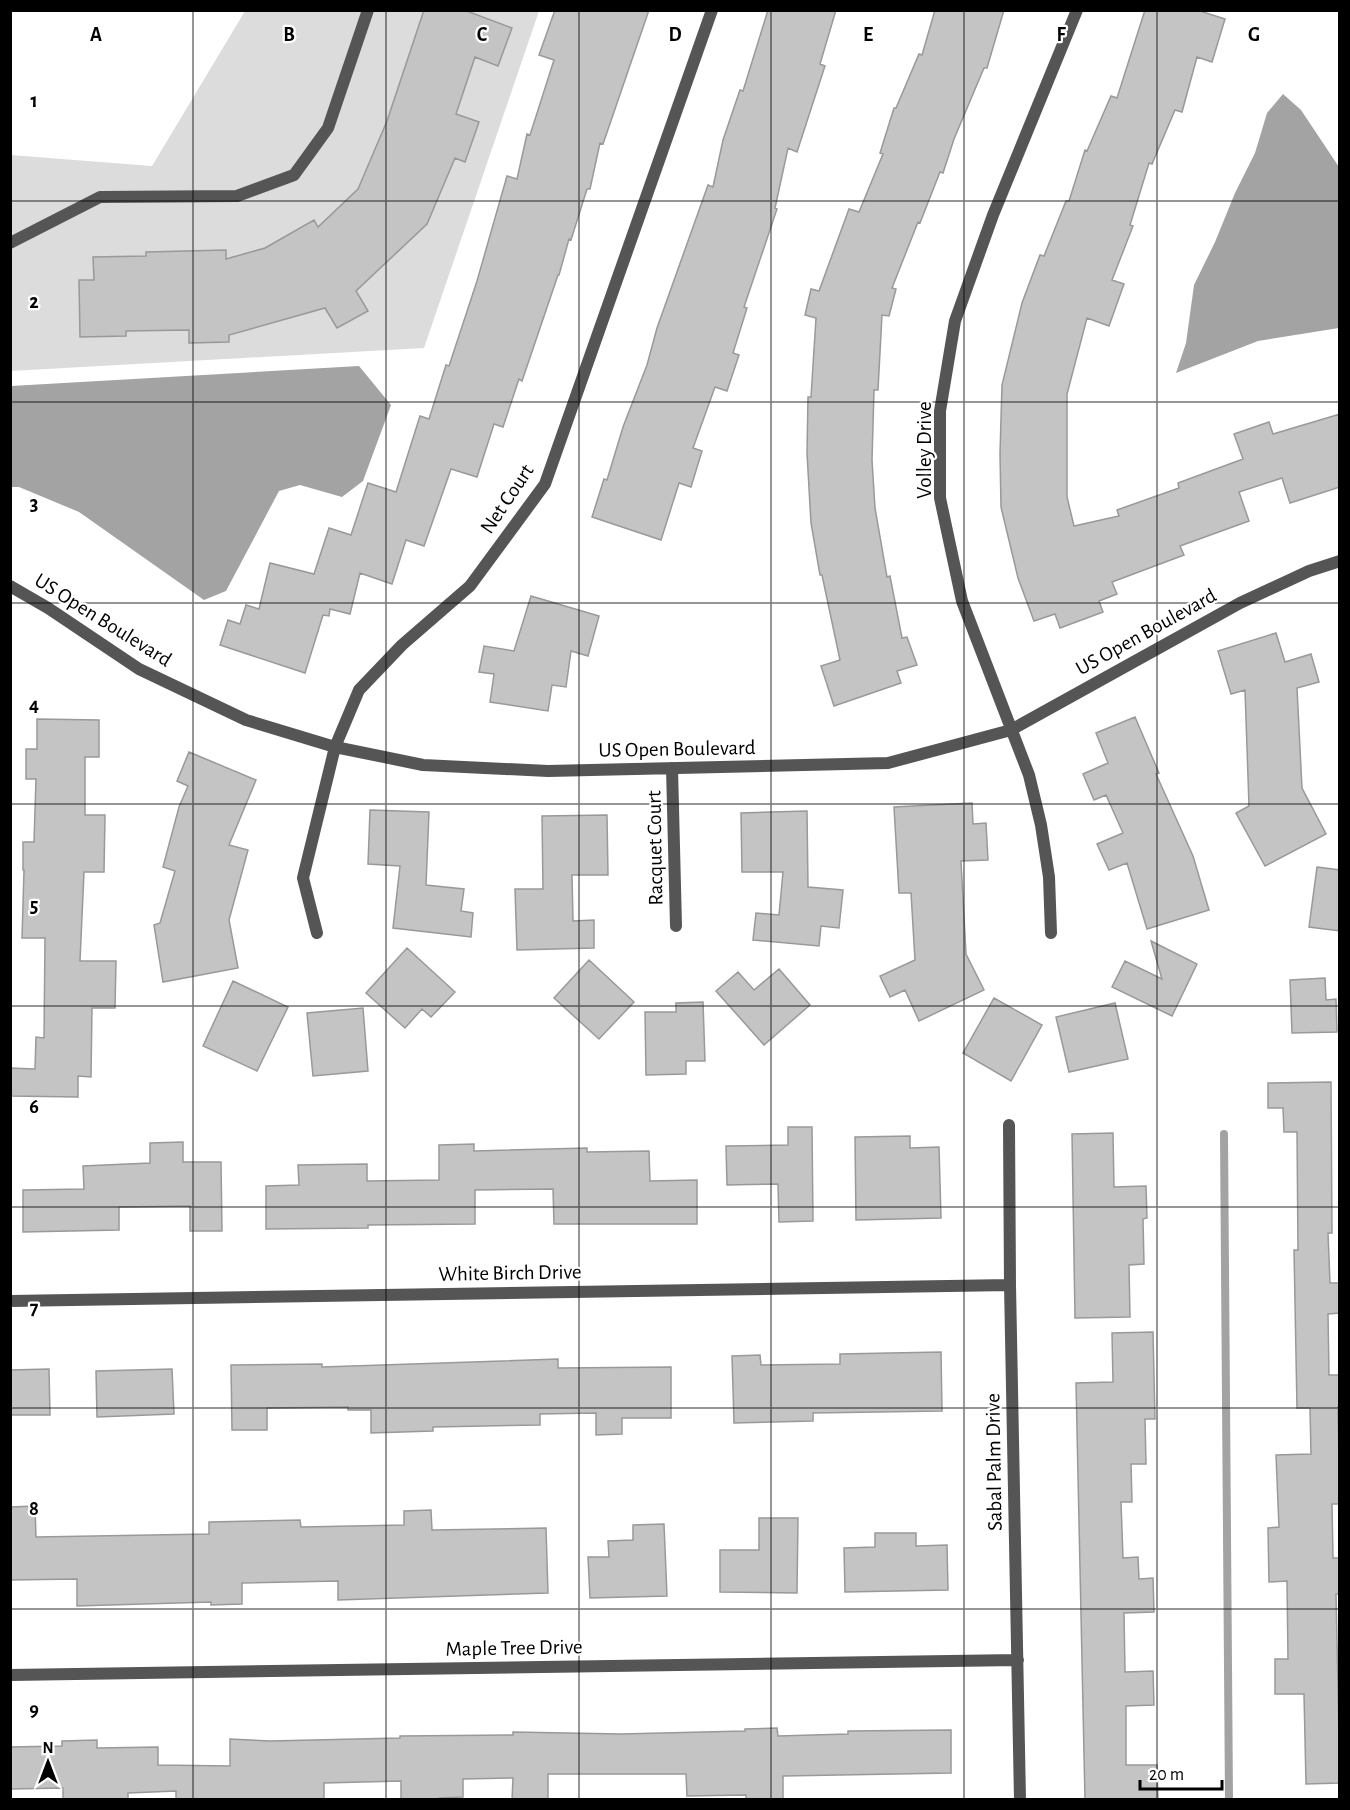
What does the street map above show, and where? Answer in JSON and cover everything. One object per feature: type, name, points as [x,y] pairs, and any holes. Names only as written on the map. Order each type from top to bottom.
[{"type":"street","points":[[10,243],[100,197],[237,196],[294,175],[328,128],[368,10]]},
{"type":"street","name":"Net Court","points":[[316,933],[303,878],[335,747],[359,690],[402,645],[470,586],[545,484],[712,10]]},
{"type":"street","name":"Volley Drive","points":[[1051,933],[1049,877],[1041,825],[1029,775],[960,590],[940,498],[940,411],[955,321],[993,215],[1077,10]]},
{"type":"street","name":"US Open Boulevard","points":[[10,586],[48,608],[139,669],[246,720],[335,747],[423,765],[548,771],[888,763],[1011,730],[1240,603],[1310,571],[1340,561]]},
{"type":"street","name":"Racquet Court","points":[[672,768],[676,926]]},
{"type":"street","name":"Sabal Palm Drive","points":[[1009,1125],[1020,1800]]},
{"type":"street","name":"White Birch Drive","points":[[10,1301],[1010,1285]]},
{"type":"street","name":"Maple Tree Drive","points":[[10,1675],[1018,1660]]},
{"type":"shaded area","points":[[245,11],[539,11],[424,348],[11,371],[11,155],[152,166]]},
{"type":"shaded area","points":[[1283,94],[1301,110],[1339,167],[1339,328],[1258,341],[1176,373],[1186,343],[1194,285],[1255,153],[1267,113]]},
{"type":"shaded area","points":[[359,366],[391,405],[363,481],[342,497],[300,485],[279,491],[226,591],[204,600],[79,512],[19,487],[11,487],[11,386]]},
{"type":"building","points":[[424,10],[464,10],[512,28],[498,66],[475,57],[456,114],[479,122],[465,162],[455,158],[427,224],[356,291],[368,311],[337,328],[325,308],[229,335],[229,342],[189,343],[189,330],[126,331],[126,336],[80,337],[79,280],[94,280],[93,257],[146,256],[146,252],[226,250],[226,259],[265,248],[314,220],[318,227],[358,189],[387,121]]},
{"type":"building","points":[[555,10],[649,10],[603,144],[600,143],[590,189],[587,189],[571,240],[569,239],[559,275],[522,381],[519,379],[503,427],[494,424],[477,477],[451,469],[424,546],[406,540],[392,584],[360,573],[350,614],[330,609],[329,616],[323,615],[305,673],[220,645],[228,620],[240,624],[246,605],[259,609],[270,563],[314,574],[329,528],[351,535],[368,483],[396,492],[420,416],[429,419],[446,365],[449,366],[477,281],[507,176],[517,179],[527,134],[530,135],[554,60],[539,55]]},
{"type":"building","points":[[768,10],[836,10],[820,64],[825,66],[797,152],[788,148],[775,208],[777,209],[744,307],[747,308],[733,353],[739,355],[727,391],[715,387],[693,448],[702,451],[691,487],[679,483],[661,540],[592,517],[604,479],[607,480],[623,427],[647,365],[657,328],[708,185],[713,187],[723,140],[740,90],[743,91]]},
{"type":"building","points":[[935,10],[1004,10],[987,68],[984,68],[954,139],[943,173],[940,172],[892,288],[896,289],[889,316],[882,315],[878,390],[874,390],[872,460],[875,508],[887,577],[890,576],[902,638],[907,637],[917,665],[897,671],[901,683],[834,706],[821,666],[840,660],[822,575],[820,575],[811,523],[807,453],[808,397],[811,397],[816,318],[805,315],[811,289],[819,291],[849,209],[859,212],[883,154],[880,153],[894,108],[896,108],[919,54],[922,55]]},
{"type":"building","points":[[1145,10],[1197,10],[1225,19],[1212,62],[1197,57],[1182,112],[1175,110],[1152,164],[1149,163],[1130,225],[1133,226],[1112,280],[1124,284],[1109,326],[1087,318],[1067,394],[1067,497],[1074,526],[1119,516],[1117,510],[1179,488],[1178,483],[1243,459],[1234,434],[1269,422],[1273,434],[1340,414],[1340,487],[1290,503],[1282,478],[1239,492],[1249,521],[1180,546],[1184,555],[1112,582],[1117,594],[1099,601],[1103,612],[1060,628],[1055,614],[1034,621],[1018,578],[1001,507],[1002,385],[1022,303],[1040,255],[1044,256],[1066,201],[1069,201],[1085,150],[1087,151],[1111,96],[1117,98]]},
{"type":"building","points":[[531,596],[599,616],[588,656],[571,651],[566,687],[552,685],[548,711],[490,702],[494,674],[479,672],[484,646],[514,651]]},
{"type":"building","points":[[1276,633],[1285,662],[1311,654],[1319,682],[1297,688],[1302,788],[1326,834],[1265,866],[1236,813],[1249,806],[1245,690],[1231,694],[1218,651]]},
{"type":"building","points":[[1135,717],[1159,773],[1156,774],[1193,856],[1209,910],[1147,929],[1127,863],[1109,870],[1097,844],[1123,833],[1106,795],[1094,800],[1083,774],[1108,763],[1096,733]]},
{"type":"building","points":[[37,719],[99,720],[99,757],[85,757],[85,815],[105,815],[104,872],[84,872],[80,961],[116,961],[115,1008],[92,1008],[91,1077],[78,1076],[78,1097],[10,1096],[10,1068],[35,1069],[36,1037],[44,1038],[45,938],[22,938],[23,842],[34,842],[36,779],[26,779],[26,749],[37,749]]},
{"type":"building","points":[[189,752],[256,780],[229,845],[248,850],[229,920],[238,968],[163,982],[154,925],[160,923],[175,871],[163,867],[179,807],[188,786],[177,781]]},
{"type":"building","points":[[972,803],[973,824],[986,823],[988,860],[961,861],[966,954],[984,990],[919,1021],[905,990],[890,997],[880,976],[915,960],[911,893],[899,893],[894,807]]},
{"type":"building","points":[[370,810],[429,812],[426,885],[464,889],[461,911],[473,913],[471,937],[393,928],[400,866],[368,864]]},
{"type":"building","points":[[807,811],[808,887],[843,890],[839,928],[821,926],[819,946],[753,940],[756,913],[779,915],[783,872],[742,872],[741,813]]},
{"type":"building","points":[[607,815],[608,875],[572,875],[573,921],[594,920],[594,948],[517,950],[515,889],[543,889],[542,816]]},
{"type":"building","points":[[1317,867],[1340,870],[1340,931],[1309,927]]},
{"type":"building","points":[[1151,941],[1197,964],[1172,1016],[1112,987],[1125,961],[1162,979]]},
{"type":"building","points":[[407,948],[455,992],[431,1017],[422,1009],[405,1028],[366,993]]},
{"type":"building","points":[[589,960],[634,1002],[599,1039],[554,998]]},
{"type":"building","points":[[779,969],[810,1005],[764,1045],[716,991],[738,972],[754,990]]},
{"type":"building","points":[[1325,978],[1326,1000],[1336,999],[1337,1032],[1292,1033],[1290,980]]},
{"type":"building","points":[[233,981],[288,1007],[257,1071],[203,1046]]},
{"type":"building","points":[[994,998],[1042,1025],[1011,1081],[963,1053]]},
{"type":"building","points":[[703,1002],[705,1061],[686,1061],[686,1074],[646,1075],[645,1012],[676,1012],[676,1003]]},
{"type":"building","points":[[1115,1003],[1128,1059],[1069,1072],[1056,1017]]},
{"type":"building","points":[[363,1008],[368,1071],[313,1076],[307,1013]]},
{"type":"building","points":[[1331,1082],[1332,1233],[1328,1233],[1330,1283],[1339,1283],[1340,1313],[1328,1314],[1329,1375],[1340,1375],[1340,1407],[1338,1407],[1340,1504],[1332,1504],[1333,1558],[1340,1558],[1340,1594],[1336,1594],[1340,1783],[1306,1784],[1304,1694],[1275,1694],[1275,1659],[1288,1659],[1287,1581],[1269,1582],[1268,1528],[1279,1527],[1276,1455],[1311,1454],[1310,1408],[1297,1408],[1294,1250],[1298,1250],[1297,1132],[1284,1132],[1283,1108],[1268,1108],[1268,1083]]},
{"type":"building","points":[[788,1127],[812,1127],[813,1221],[779,1222],[778,1184],[727,1185],[726,1146],[788,1145]]},
{"type":"building","points":[[1113,1133],[1114,1187],[1146,1186],[1147,1218],[1143,1219],[1144,1264],[1129,1265],[1130,1317],[1075,1318],[1072,1134]]},
{"type":"building","points":[[910,1136],[910,1148],[939,1147],[941,1218],[856,1220],[855,1137]]},
{"type":"building","points":[[183,1142],[183,1162],[221,1162],[222,1231],[190,1231],[190,1206],[119,1207],[119,1230],[23,1232],[23,1190],[84,1189],[83,1166],[150,1163],[150,1143]]},
{"type":"building","points":[[474,1144],[474,1151],[587,1148],[587,1152],[649,1151],[650,1181],[697,1180],[697,1224],[554,1224],[553,1189],[475,1190],[475,1224],[266,1229],[266,1186],[299,1185],[298,1165],[367,1164],[367,1181],[439,1180],[439,1145]]},
{"type":"building","points":[[1153,1332],[1155,1419],[1145,1419],[1146,1464],[1131,1464],[1132,1502],[1121,1502],[1123,1558],[1138,1557],[1139,1579],[1153,1578],[1154,1612],[1124,1613],[1125,1672],[1153,1671],[1154,1705],[1126,1706],[1126,1765],[1157,1765],[1158,1800],[1085,1800],[1076,1383],[1113,1382],[1112,1333]]},
{"type":"building","points":[[941,1352],[942,1411],[813,1413],[813,1421],[734,1423],[732,1356],[760,1355],[761,1365],[840,1364],[840,1354]]},
{"type":"building","points":[[558,1359],[558,1368],[671,1367],[671,1418],[622,1418],[622,1434],[596,1435],[596,1413],[540,1414],[540,1425],[433,1427],[433,1431],[371,1433],[371,1410],[348,1410],[348,1407],[267,1408],[267,1430],[232,1430],[231,1365],[322,1364],[322,1367]]},
{"type":"building","points":[[49,1369],[50,1415],[10,1415],[10,1370]]},
{"type":"building","points":[[172,1369],[174,1414],[97,1417],[96,1371]]},
{"type":"building","points":[[35,1506],[36,1537],[209,1534],[209,1522],[300,1520],[301,1527],[404,1525],[404,1511],[431,1510],[432,1530],[546,1528],[548,1593],[338,1600],[338,1581],[242,1583],[242,1604],[211,1605],[211,1602],[77,1606],[77,1579],[10,1580],[10,1507]]},
{"type":"building","points":[[759,1518],[798,1518],[797,1593],[720,1592],[720,1550],[759,1550]]},
{"type":"building","points":[[664,1524],[667,1596],[590,1598],[588,1557],[609,1557],[608,1541],[633,1540],[633,1525]]},
{"type":"building","points":[[875,1533],[916,1533],[916,1546],[947,1545],[948,1590],[845,1592],[844,1548],[875,1547]]},
{"type":"building","points":[[777,1728],[778,1736],[848,1734],[848,1731],[951,1730],[951,1773],[783,1776],[783,1800],[746,1800],[746,1795],[687,1796],[686,1774],[548,1774],[548,1800],[512,1800],[513,1778],[463,1779],[463,1797],[439,1798],[439,1800],[401,1800],[401,1781],[324,1783],[324,1800],[176,1800],[176,1791],[128,1793],[128,1800],[63,1800],[63,1788],[10,1789],[10,1747],[62,1746],[62,1741],[97,1740],[97,1748],[158,1747],[158,1765],[230,1766],[230,1739],[270,1741],[400,1738],[400,1736],[513,1735],[513,1732],[621,1734]]},
{"type":"waterway","points":[[1224,1134],[1229,1800]]}]
